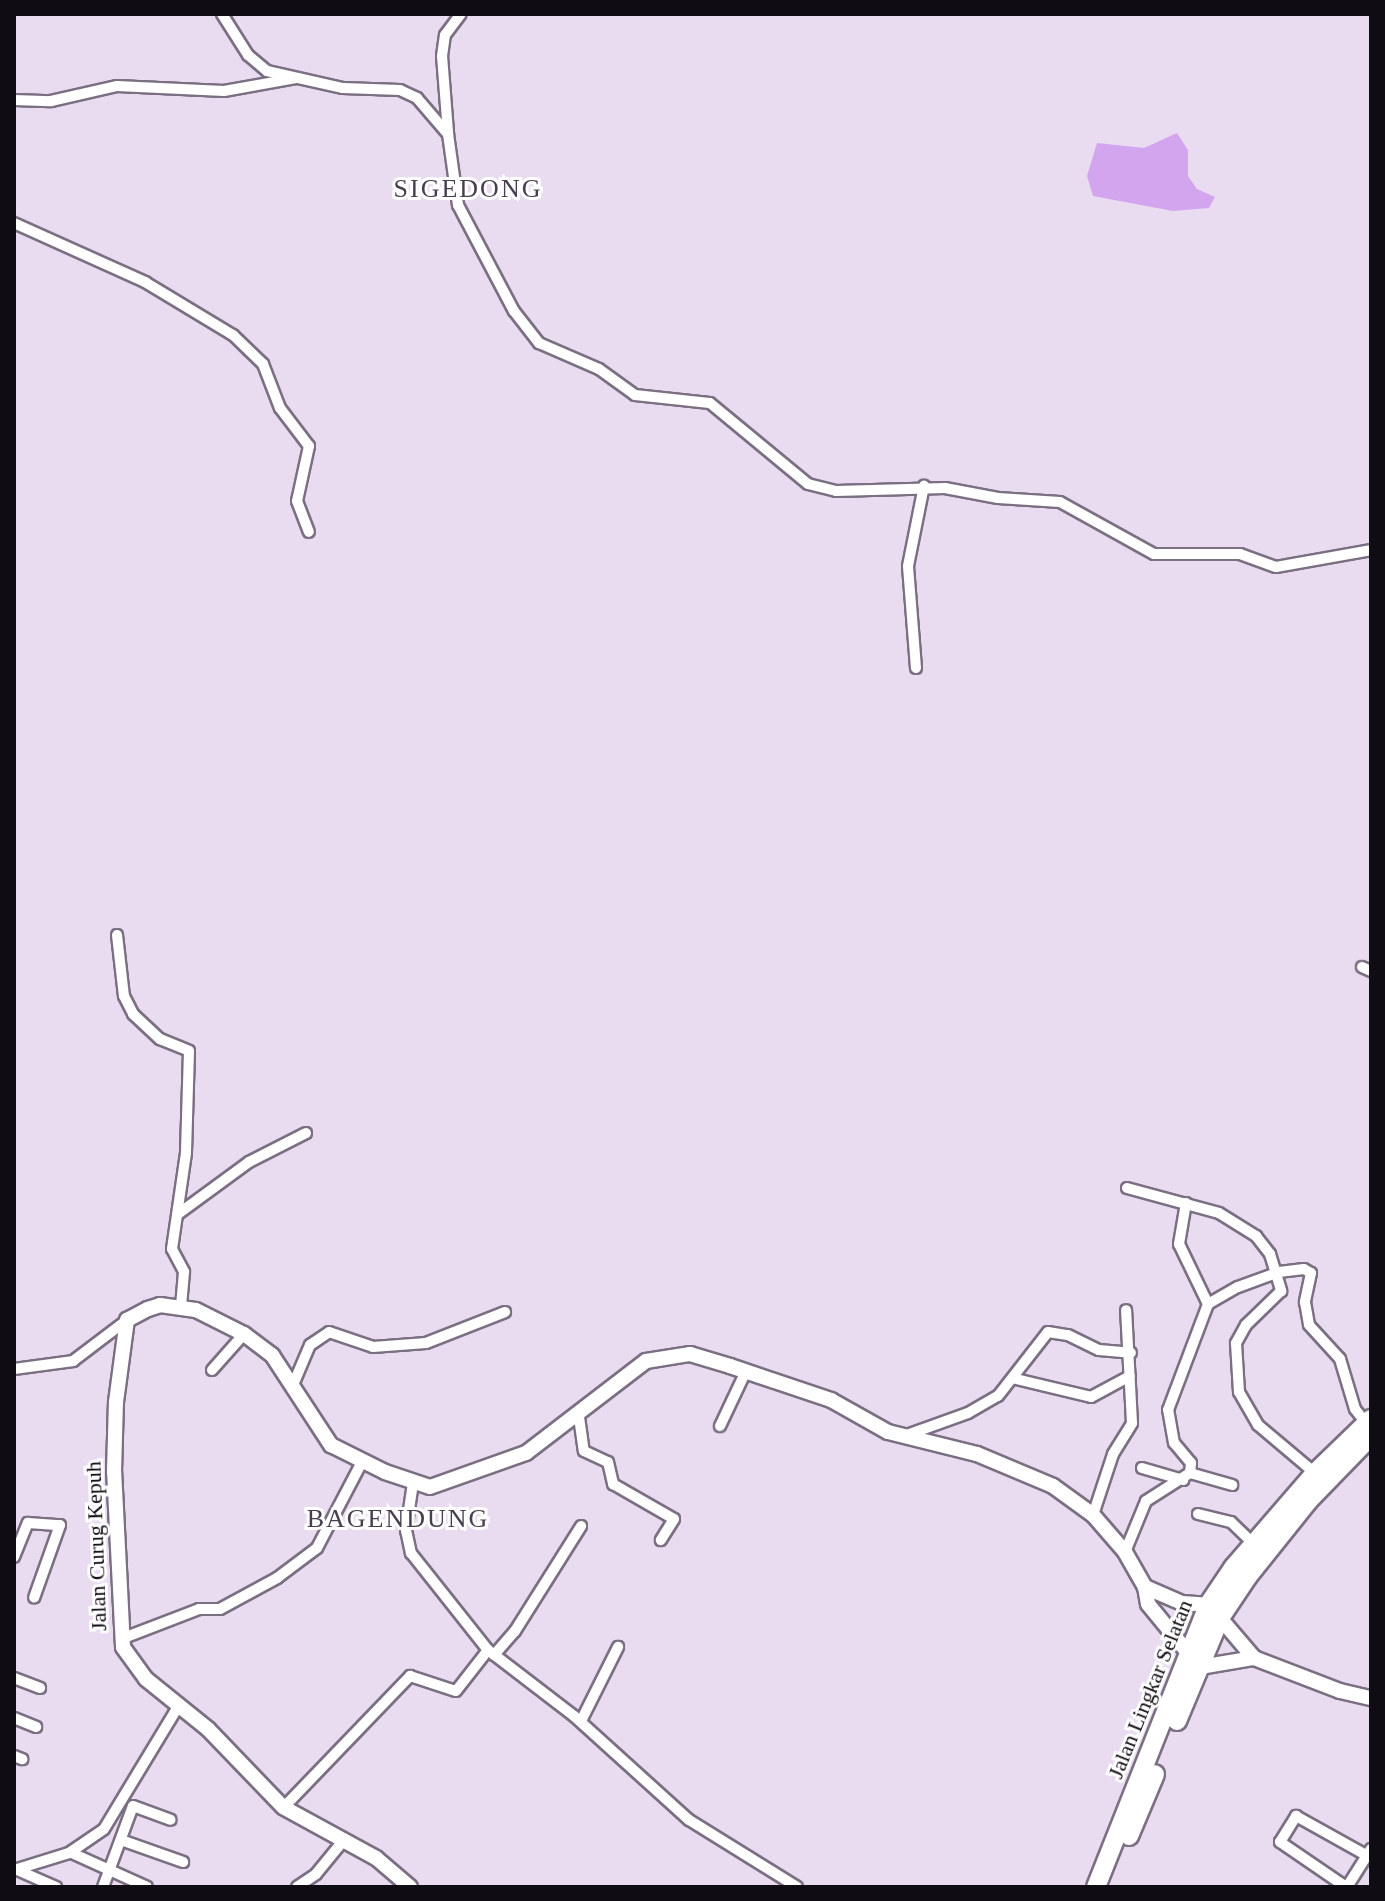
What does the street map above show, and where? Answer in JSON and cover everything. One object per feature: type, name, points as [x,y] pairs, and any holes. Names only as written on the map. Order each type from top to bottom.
[{"type":"highway","name":"Jalan Lingkar Selatan","points":[[1214,1611],[1248,1576],[1334,1464],[1369,1426]]},
{"type":"highway","name":"Jalan Lingkar Selatan","points":[[1096,1887],[1135,1807],[1214,1611],[1254,1544],[1315,1473],[1334,1464]]},
{"type":"highway","name":"Jalan Lingkar Selatan","points":[[1109,1887],[1135,1807]]},
{"type":"street","points":[[222,14],[260,67],[343,88],[409,93],[448,134]]},
{"type":"street","points":[[461,14],[445,35],[442,56],[458,205],[514,311],[539,343],[599,369],[635,395],[710,403],[794,477],[819,489],[924,486],[1067,504],[1154,554],[1228,553],[1276,567],[1371,550]]},
{"type":"street","points":[[14,100],[51,101],[117,86],[224,91],[298,78]]},
{"type":"street","points":[[14,223],[145,282],[233,335],[263,364],[280,408],[309,446],[297,501],[309,532]]},
{"type":"street","points":[[916,668],[908,566],[924,486]]},
{"type":"street","points":[[117,935],[124,996],[133,1014],[160,1039],[189,1051],[186,1153],[172,1249],[184,1272],[181,1307]]},
{"type":"street","points":[[178,1214],[249,1162],[306,1133]]},
{"type":"street","points":[[1127,1188],[1186,1203],[1242,1225],[1256,1236],[1279,1272],[1281,1291],[1246,1325],[1236,1343],[1239,1392],[1258,1425],[1315,1473]]},
{"type":"street","points":[[1186,1203],[1179,1244],[1208,1304]]},
{"type":"street","points":[[1125,1552],[1146,1501],[1186,1477],[1191,1463],[1174,1443],[1168,1410],[1208,1304],[1279,1272],[1304,1269],[1312,1276],[1305,1302],[1309,1325],[1340,1359],[1355,1409],[1369,1426]]},
{"type":"street","points":[[14,1369],[73,1361],[127,1320],[160,1305],[181,1307],[220,1319],[272,1355],[322,1435],[362,1462],[413,1483],[441,1486],[494,1468],[579,1417],[633,1368],[661,1356],[690,1354],[831,1400],[904,1436],[1018,1468],[1093,1515],[1125,1552],[1145,1587],[1153,1613],[1195,1660],[1254,1658],[1371,1698]]},
{"type":"street","points":[[1093,1515],[1113,1454],[1131,1428],[1131,1353],[1126,1310]]},
{"type":"street","points":[[293,1385],[310,1345],[329,1332],[373,1347],[426,1343],[505,1312]]},
{"type":"street","name":"Jalan Curug Kepuh","points":[[127,1320],[114,1472],[121,1639],[146,1679],[208,1729],[284,1807],[395,1872],[410,1887]]},
{"type":"street","points":[[904,1436],[968,1413],[1016,1379],[1048,1332],[1068,1335],[1099,1350],[1131,1353]]},
{"type":"street","points":[[212,1370],[244,1334]]},
{"type":"street","points":[[720,1426],[746,1371]]},
{"type":"street","points":[[1016,1379],[1091,1397],[1130,1376]]},
{"type":"street","points":[[579,1417],[586,1455],[608,1462],[613,1484],[674,1519],[661,1540]]},
{"type":"street","points":[[121,1639],[199,1609],[220,1609],[277,1578],[317,1548],[362,1462]]},
{"type":"street","points":[[1142,1468],[1232,1485]]},
{"type":"street","points":[[413,1483],[406,1530],[411,1553],[491,1653],[581,1721],[689,1820],[797,1887]]},
{"type":"street","points":[[1198,1514],[1231,1522],[1254,1544]]},
{"type":"street","points":[[15,1550],[28,1523],[60,1525],[34,1598]]},
{"type":"street","points":[[284,1807],[410,1676],[458,1690],[515,1631],[581,1526]]},
{"type":"street","points":[[1145,1587],[1182,1603],[1214,1611],[1254,1658]]},
{"type":"street","points":[[581,1721],[618,1647]]},
{"type":"street","points":[[14,1678],[40,1688]]},
{"type":"street","points":[[15,1869],[69,1853],[104,1829],[178,1707]]},
{"type":"street","points":[[14,1718],[36,1727]]},
{"type":"street","points":[[103,1887],[133,1806],[171,1820]]},
{"type":"street","points":[[1296,1816],[1302,1816],[1369,1854],[1347,1887],[1284,1846],[1281,1837],[1296,1816]]},
{"type":"street","points":[[121,1840],[183,1862]]},
{"type":"street","points":[[297,1887],[316,1874],[343,1841]]},
{"type":"street","points":[[74,1854],[147,1887]]},
{"type":"street","points":[[15,1869],[56,1887]]},
{"type":"shaded area","points":[[1177,133],[1188,150],[1188,176],[1197,189],[1215,197],[1209,208],[1173,211],[1093,196],[1087,176],[1097,143],[1144,148]]},
{"type":"district","name":"SIGEDONG","points":[[468,189]]},
{"type":"district","name":"BAGENDUNG","points":[[398,1519]]}]
